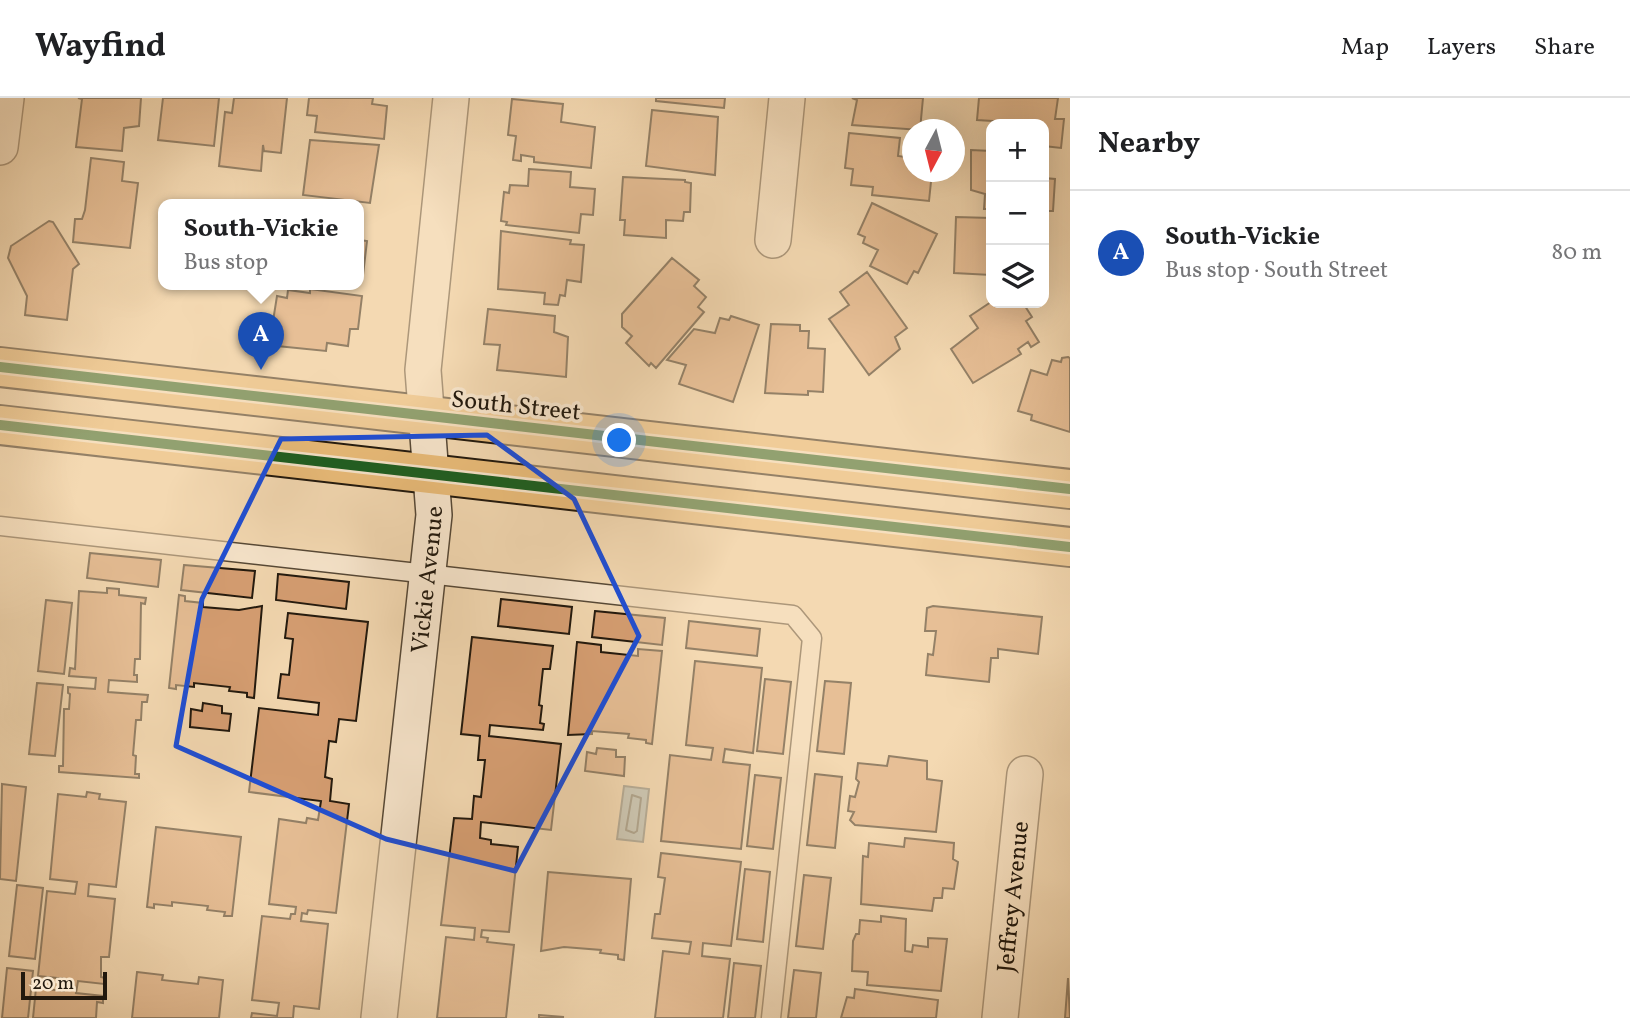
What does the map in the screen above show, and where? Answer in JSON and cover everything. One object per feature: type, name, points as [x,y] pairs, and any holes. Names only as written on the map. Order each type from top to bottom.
[{"type":"main road","name":"South Street","points":[[0,367],[1070,489]]},
{"type":"main road","points":[[0,425],[1070,547]]},
{"type":"street","points":[[0,147],[6,98]]},
{"type":"street","name":"Vickie Avenue","points":[[379,1018],[434,515],[423,370],[451,98]]},
{"type":"street","points":[[773,240],[787,98]]},
{"type":"street","name":"Jeffrey Avenue","points":[[1000,1018],[1025,774]]},
{"type":"lane","points":[[0,526],[793,615],[812,638],[771,1018]]},
{"type":"highlighted area","points":[[487,435],[574,499],[639,636],[515,871],[386,839],[176,746],[202,599],[281,439]]},
{"type":"water","points":[[624,786],[649,789],[643,842],[617,839]]},
{"type":"building","points":[[78,98],[141,98],[139,126],[124,128],[122,151],[76,147],[82,99]]},
{"type":"building","points":[[163,98],[219,98],[214,146],[158,140]]},
{"type":"building","points":[[234,98],[287,98],[281,153],[264,151],[263,145],[261,171],[219,166],[225,112],[232,113]]},
{"type":"building","points":[[309,98],[373,98],[372,104],[387,106],[384,139],[315,132],[317,116],[307,115]]},
{"type":"building","points":[[656,98],[725,98],[724,108],[656,101]]},
{"type":"building","points":[[852,98],[923,98],[921,119],[902,119],[902,129],[852,125],[857,100]]},
{"type":"building","points":[[979,98],[1058,98],[1055,119],[1064,119],[1061,148],[1049,147],[1049,119],[977,120]]},
{"type":"building","points":[[512,99],[563,104],[561,122],[595,127],[591,168],[534,162],[534,157],[521,155],[521,161],[513,160],[516,136],[508,135]]},
{"type":"building","points":[[652,110],[718,117],[715,175],[646,166]]},
{"type":"building","points":[[849,133],[900,138],[898,156],[902,157],[902,182],[931,182],[929,201],[872,195],[873,187],[851,185],[853,169],[845,168]]},
{"type":"building","points":[[310,140],[379,145],[370,203],[364,202],[364,199],[303,195]]},
{"type":"building","points":[[971,150],[986,151],[986,209],[985,194],[971,190]]},
{"type":"building","points":[[91,158],[124,162],[122,181],[138,183],[130,248],[73,242],[75,219],[82,219],[85,210]]},
{"type":"building","points":[[529,169],[571,172],[570,187],[595,189],[593,215],[581,214],[579,233],[506,225],[507,222],[501,221],[504,192],[509,193],[510,185],[528,186]]},
{"type":"building","points":[[623,177],[685,180],[691,183],[690,212],[684,212],[683,221],[666,220],[666,238],[624,235],[625,220],[620,220]]},
{"type":"building","points":[[1049,178],[1055,179],[1053,211],[1049,211]]},
{"type":"building","points":[[872,203],[937,234],[918,273],[914,271],[907,284],[870,266],[878,250],[863,243],[865,237],[858,234]]},
{"type":"building","points":[[956,217],[986,218],[986,275],[954,273]]},
{"type":"building","points":[[49,221],[53,222],[79,264],[73,269],[67,320],[25,315],[27,296],[8,258],[11,246]]},
{"type":"building","points":[[501,231],[571,240],[570,244],[584,245],[581,282],[567,280],[565,296],[560,295],[558,305],[544,304],[545,293],[498,289]]},
{"type":"building","points":[[364,241],[367,241],[364,266]]},
{"type":"building","points":[[672,258],[699,280],[694,286],[706,297],[698,307],[704,312],[656,368],[651,363],[649,366],[626,343],[632,336],[622,327],[622,314]]},
{"type":"building","points":[[867,272],[907,328],[895,337],[900,349],[869,375],[829,319],[849,305],[840,292]]},
{"type":"building","points":[[288,290],[310,293],[310,290],[317,290],[362,296],[358,329],[350,329],[348,346],[327,343],[326,351],[277,346],[270,340],[277,296],[287,298]]},
{"type":"building","points":[[986,305],[986,308],[1026,308],[1032,317],[1026,321],[1039,342],[1031,347],[1028,342],[1018,349],[1021,354],[973,383],[951,349],[978,328],[970,316]]},
{"type":"building","points":[[488,309],[555,316],[554,332],[568,337],[566,377],[497,370],[500,345],[484,344]]},
{"type":"building","points":[[731,316],[759,325],[733,402],[679,384],[686,365],[667,360],[694,329],[715,333],[720,318],[729,320]]},
{"type":"building","points":[[771,324],[800,325],[800,331],[809,331],[808,348],[825,349],[823,392],[808,391],[808,395],[765,393]]},
{"type":"building","points":[[1068,357],[1070,432],[1031,420],[1032,415],[1018,411],[1031,370],[1047,375],[1052,360],[1061,362],[1062,358]]},
{"type":"building","points":[[90,553],[161,560],[158,587],[87,578]]},
{"type":"building","points":[[184,565],[255,571],[252,598],[181,590]]},
{"type":"building","points":[[278,574],[349,582],[346,609],[276,600]]},
{"type":"building","points":[[107,588],[119,589],[119,595],[146,598],[145,604],[141,603],[140,659],[135,659],[134,675],[137,675],[137,682],[109,680],[108,692],[148,695],[147,702],[142,702],[141,720],[136,720],[133,755],[136,756],[135,774],[139,774],[139,778],[59,772],[59,766],[63,766],[64,709],[69,709],[68,687],[95,689],[96,678],[69,676],[70,668],[75,669],[79,591],[107,593]]},
{"type":"building","points":[[179,595],[185,596],[185,601],[203,603],[203,607],[239,610],[262,606],[254,698],[247,697],[247,693],[229,691],[230,687],[194,683],[194,687],[176,685],[176,689],[169,688]]},
{"type":"building","points":[[501,599],[572,607],[569,634],[498,626]]},
{"type":"building","points":[[46,600],[72,603],[64,674],[38,671]]},
{"type":"building","points":[[933,606],[1042,617],[1038,654],[998,649],[998,658],[991,658],[989,682],[926,675],[928,654],[933,655],[936,631],[925,631],[927,608]]},
{"type":"building","points":[[595,611],[665,618],[662,645],[592,637]]},
{"type":"building","points":[[288,613],[368,622],[356,721],[339,719],[336,742],[329,741],[325,777],[332,779],[330,801],[349,804],[336,913],[308,910],[307,914],[302,913],[301,921],[328,924],[319,1009],[294,1006],[293,1018],[251,1018],[252,1013],[277,1016],[279,1003],[252,1000],[262,916],[290,919],[291,914],[295,914],[296,907],[269,904],[279,819],[306,823],[307,818],[318,820],[321,801],[249,792],[259,708],[318,715],[319,703],[278,698],[281,674],[289,675],[293,639],[285,638]]},
{"type":"building","points":[[689,621],[760,629],[757,656],[686,648]]},
{"type":"building","points":[[472,637],[553,646],[550,669],[543,669],[539,705],[542,706],[540,723],[544,724],[543,730],[490,725],[489,736],[561,744],[551,830],[481,822],[480,838],[491,840],[491,844],[518,847],[509,932],[482,930],[481,937],[488,938],[487,942],[514,945],[506,1018],[437,1018],[446,937],[474,940],[475,928],[441,925],[454,818],[472,819],[474,796],[481,797],[485,760],[478,760],[480,736],[461,734]]},
{"type":"building","points":[[577,642],[601,645],[601,652],[638,656],[638,649],[662,651],[652,744],[646,743],[646,740],[628,738],[629,734],[592,731],[592,734],[568,735]]},
{"type":"building","points":[[695,661],[762,668],[753,753],[725,749],[723,762],[750,765],[741,849],[661,841],[670,755],[711,760],[713,748],[686,745]]},
{"type":"building","points":[[765,679],[791,682],[783,754],[757,751]]},
{"type":"building","points":[[825,681],[851,683],[844,754],[817,751]]},
{"type":"building","points":[[37,683],[63,685],[55,756],[29,754]]},
{"type":"building","points":[[203,703],[222,706],[222,713],[231,714],[229,731],[190,727],[191,709],[202,711]]},
{"type":"building","points":[[597,748],[616,750],[616,757],[625,757],[624,776],[585,771],[587,752],[596,754]]},
{"type":"building","points":[[889,756],[927,761],[927,779],[942,781],[936,832],[855,825],[850,820],[854,812],[848,811],[850,796],[855,797],[859,782],[856,779],[858,763],[887,766]]},
{"type":"building","points":[[815,774],[842,777],[835,848],[807,845]]},
{"type":"building","points":[[755,775],[781,778],[773,849],[747,846]]},
{"type":"building","points":[[2,784],[26,787],[16,881],[0,879]]},
{"type":"building","points":[[87,792],[100,794],[99,799],[126,802],[116,887],[89,884],[88,896],[115,899],[109,957],[101,957],[101,977],[105,978],[104,984],[78,981],[76,993],[103,996],[103,1003],[97,1002],[96,1018],[33,1018],[36,988],[64,991],[66,979],[38,976],[47,891],[75,894],[77,882],[50,879],[58,794],[86,797]]},
{"type":"building","points":[[156,827],[241,837],[232,916],[224,916],[225,912],[207,910],[208,906],[172,902],[172,906],[154,904],[154,908],[147,907]]},
{"type":"building","points":[[905,838],[954,843],[953,859],[958,862],[954,889],[943,888],[942,898],[934,898],[932,911],[861,904],[863,856],[868,857],[869,843],[904,847]]},
{"type":"building","points":[[661,853],[741,862],[731,946],[703,943],[702,956],[730,959],[723,1018],[655,1018],[663,951],[689,954],[691,942],[652,938],[655,914],[660,914],[665,878],[658,877]]},
{"type":"building","points":[[745,869],[770,872],[763,942],[737,939]]},
{"type":"building","points":[[548,872],[631,879],[624,960],[618,959],[618,955],[600,953],[601,950],[564,947],[541,951]]},
{"type":"building","points":[[804,875],[831,878],[823,949],[796,946]]},
{"type":"building","points":[[17,885],[43,888],[35,959],[9,956]]},
{"type":"building","points":[[881,916],[906,919],[905,951],[912,952],[913,945],[928,947],[928,938],[947,939],[941,991],[867,985],[868,972],[852,971],[853,941],[856,934],[859,934],[860,920],[881,922]]},
{"type":"building","points":[[734,963],[761,966],[755,1018],[728,1018]]},
{"type":"building","points":[[7,968],[33,971],[28,1018],[2,1018]]},
{"type":"building","points":[[794,970],[821,973],[816,1018],[788,1018]]},
{"type":"building","points":[[137,972],[163,975],[162,980],[198,984],[199,977],[223,980],[219,1018],[132,1018]]},
{"type":"building","points":[[1068,978],[1070,1018],[1065,1018]]},
{"type":"building","points":[[855,989],[938,1000],[936,1018],[841,1018],[847,997],[854,998]]},
{"type":"building","points":[[539,1015],[564,1017],[539,1018]]},
{"type":"cycle path","points":[[0,367],[1070,489]]},
{"type":"cycle path","points":[[0,425],[1070,547]]},
{"type":"place","name":"South-Vickie","points":[[261,370]]}]
